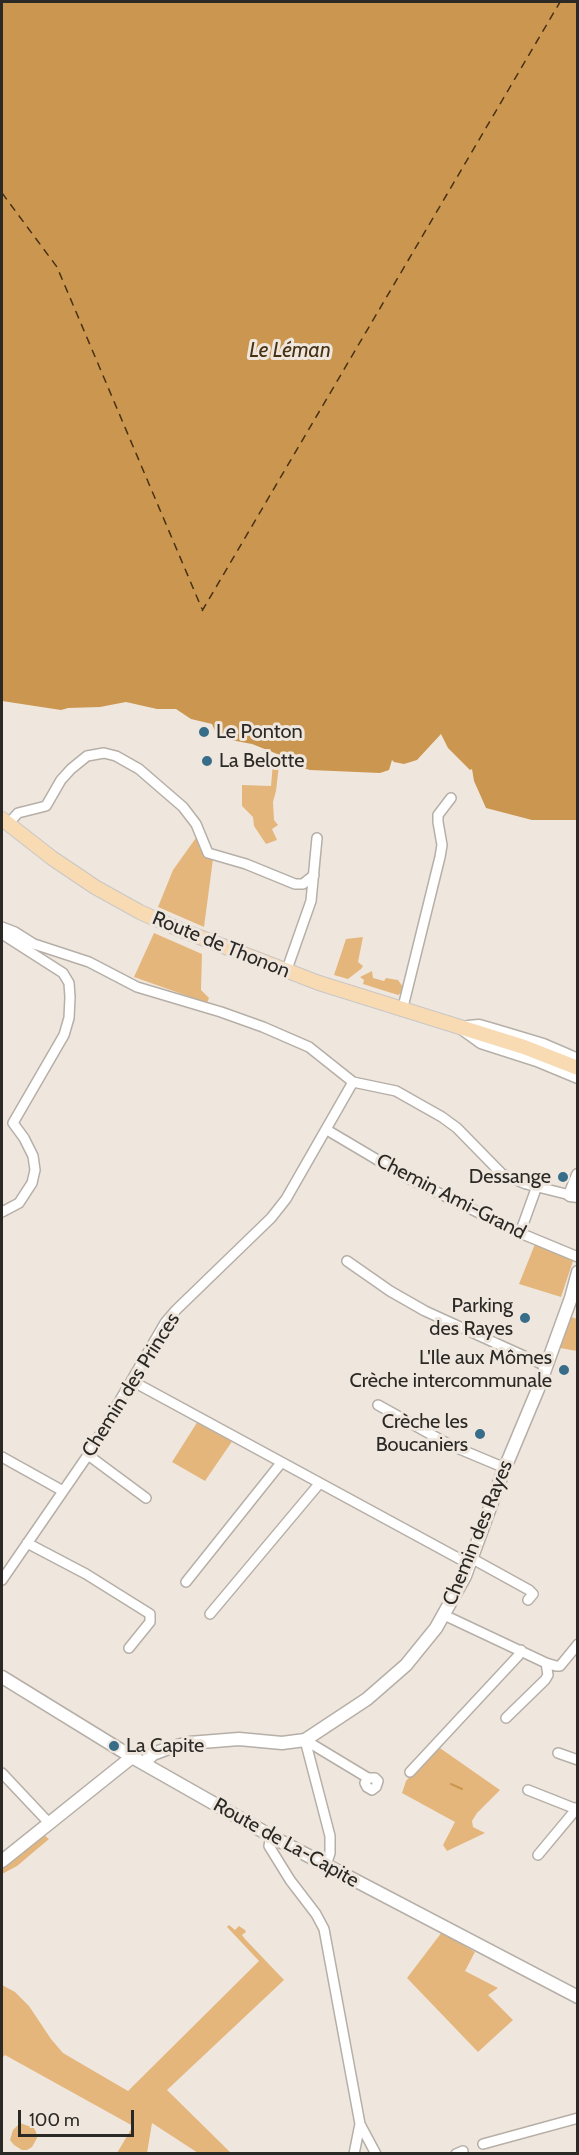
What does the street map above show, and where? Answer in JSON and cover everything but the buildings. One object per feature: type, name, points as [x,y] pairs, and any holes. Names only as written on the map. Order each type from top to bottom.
[{"type":"main road","name":"Route de Thonon","points":[[5,821],[72,873],[120,902],[192,935],[286,972],[402,1011],[462,1028]]},
{"type":"main road","points":[[462,1028],[540,1052],[578,1068]]},
{"type":"street","points":[[5,821],[18,813],[46,806],[71,768],[87,756],[104,753],[116,756],[139,769],[183,807],[196,824],[208,853],[246,864],[295,884],[303,884],[314,875]]},
{"type":"street","points":[[402,1011],[440,857],[442,845],[438,815],[451,798]]},
{"type":"street","points":[[286,972],[312,902],[317,838]]},
{"type":"street","points":[[2,927],[34,944],[95,965],[136,987],[221,1012],[309,1047],[353,1082],[396,1091],[457,1128],[502,1174],[574,1196],[578,1175]]},
{"type":"street","points":[[2,934],[56,968],[66,977],[70,987],[69,1018],[64,1035],[13,1123]]},
{"type":"street","name":"Route de Thonon","points":[[462,1028],[485,1027],[543,1045],[578,1060]]},
{"type":"street","name":"Route de Thonon","points":[[462,1028],[481,1042],[537,1060],[578,1077]]},
{"type":"street","name":"Chemin des Princes","points":[[2,1580],[88,1455],[155,1339],[176,1310],[271,1218],[286,1199],[353,1082]]},
{"type":"street","points":[[2,1121],[13,1123],[24,1138],[33,1156],[34,1176],[29,1190],[22,1199],[15,1206],[2,1212]]},
{"type":"street","name":"Chemin Ami-Grand","points":[[327,1130],[408,1178],[520,1233],[578,1257]]},
{"type":"street","points":[[520,1233],[537,1186]]},
{"type":"street","points":[[347,1261],[390,1291],[425,1311],[546,1366]]},
{"type":"street","name":"Chemin des Rayes","points":[[144,1763],[153,1754],[189,1743],[239,1738],[282,1743],[305,1740],[367,1699],[393,1678],[426,1642],[460,1587],[505,1468],[574,1299],[578,1272]]},
{"type":"street","points":[[132,1381],[320,1484],[530,1590],[533,1593],[528,1600]]},
{"type":"street","points":[[378,1405],[450,1445],[505,1468]]},
{"type":"street","points":[[88,1455],[146,1498]]},
{"type":"street","points":[[2,1457],[63,1491]]},
{"type":"street","points":[[186,1582],[281,1463]]},
{"type":"street","points":[[210,1614],[320,1484]]},
{"type":"street","points":[[27,1543],[86,1574],[150,1614],[152,1618],[150,1622],[129,1648]]},
{"type":"street","points":[[444,1615],[546,1663],[560,1666],[578,1644]]},
{"type":"street","points":[[410,1772],[518,1656],[521,1650]]},
{"type":"street","points":[[506,1718],[545,1680],[548,1670],[546,1663]]},
{"type":"street","name":"Route de La-Capite","points":[[2,1677],[132,1757],[271,1836],[578,1997]]},
{"type":"street","points":[[305,1740],[368,1778]]},
{"type":"street","points":[[305,1740],[330,1836],[330,1853],[326,1865]]},
{"type":"street","points":[[558,1753],[578,1760]]},
{"type":"street","points":[[2,1861],[132,1757]]},
{"type":"street","points":[[2,1773],[50,1824]]},
{"type":"street","points":[[528,1790],[577,1808],[538,1855]]},
{"type":"street","points":[[566,1821],[578,1825]]},
{"type":"street","points":[[271,1836],[269,1846],[324,1929],[360,2124],[376,2154]]},
{"type":"street","points":[[483,2144],[578,2118]]},
{"type":"street","points":[[354,2154],[360,2124]]},
{"type":"shaded area","points":[[273,762],[279,765],[273,802],[274,820],[278,825],[272,829],[277,840],[266,844],[254,826],[253,817],[242,806],[242,785],[271,786]]},
{"type":"shaded area","points":[[198,835],[213,859],[204,927],[158,907],[173,870]]},
{"type":"shaded area","points":[[154,933],[202,954],[201,990],[209,998],[207,1003],[134,977]]},
{"type":"shaded area","points":[[363,937],[358,962],[363,966],[361,969],[348,979],[334,975],[346,939]]},
{"type":"shaded area","points":[[372,971],[373,978],[384,981],[386,978],[398,980],[403,987],[401,993],[398,995],[363,984],[364,980],[360,977]]},
{"type":"shaded area","points":[[535,1244],[573,1261],[561,1297],[519,1284]]},
{"type":"shaded area","points":[[571,1317],[577,1319],[577,1351],[560,1348]]},
{"type":"shaded area","points":[[198,1421],[233,1440],[205,1481],[172,1462]]},
{"type":"shaded area","points":[[437,1746],[500,1790],[472,1821],[473,1827],[485,1833],[447,1851],[443,1845],[455,1822],[402,1793],[406,1781]]},
{"type":"shaded area","points":[[44,1835],[49,1839],[17,1866],[2,1874],[2,1866]]},
{"type":"shaded area","points":[[229,1925],[235,1930],[239,1926],[245,1930],[246,1932],[242,1935],[245,1939],[284,1980],[167,2090],[231,2153],[198,2153],[152,2123],[147,2153],[117,2153],[133,2126],[5,2055],[2,2058],[2,1985],[15,1992],[29,2006],[63,2053],[128,2091],[259,1961],[227,1927]]},
{"type":"shaded area","points":[[442,1932],[475,1952],[465,1971],[498,1988],[488,1995],[513,2020],[478,2052],[407,1978]]},
{"type":"shaded area","points":[[20,2123],[34,2128],[36,2132],[37,2138],[32,2147],[27,2150],[22,2150],[10,2140],[13,2130]]},
{"type":"water","name":"Le Léman","points":[[2,2],[577,2],[577,820],[532,820],[486,808],[474,781],[472,769],[470,770],[448,748],[441,734],[417,760],[404,764],[392,760],[389,770],[380,773],[310,770],[289,764],[290,759],[252,744],[215,737],[216,733],[212,724],[191,719],[176,709],[157,709],[126,702],[61,710],[2,701]]},
{"type":"waterway","points":[[451,1784],[462,1789]]},
{"type":"ferry route","points":[[202,611],[560,2]]},
{"type":"ferry route","points":[[2,193],[57,267],[202,609]]},
{"type":"place","name":"Le Ponton","points":[[204,732]]},
{"type":"place","name":"La Belotte","points":[[207,761]]},
{"type":"place","name":"Dessange","points":[[563,1177]]},
{"type":"place","name":"Parking des Rayes","points":[[525,1318]]},
{"type":"place","name":"L'Ile aux Mômes Crèche intercommunale","points":[[564,1370]]},
{"type":"place","name":"Crèche les Boucaniers","points":[[480,1434]]},
{"type":"place","name":"La Capite","points":[[114,1746]]}]
